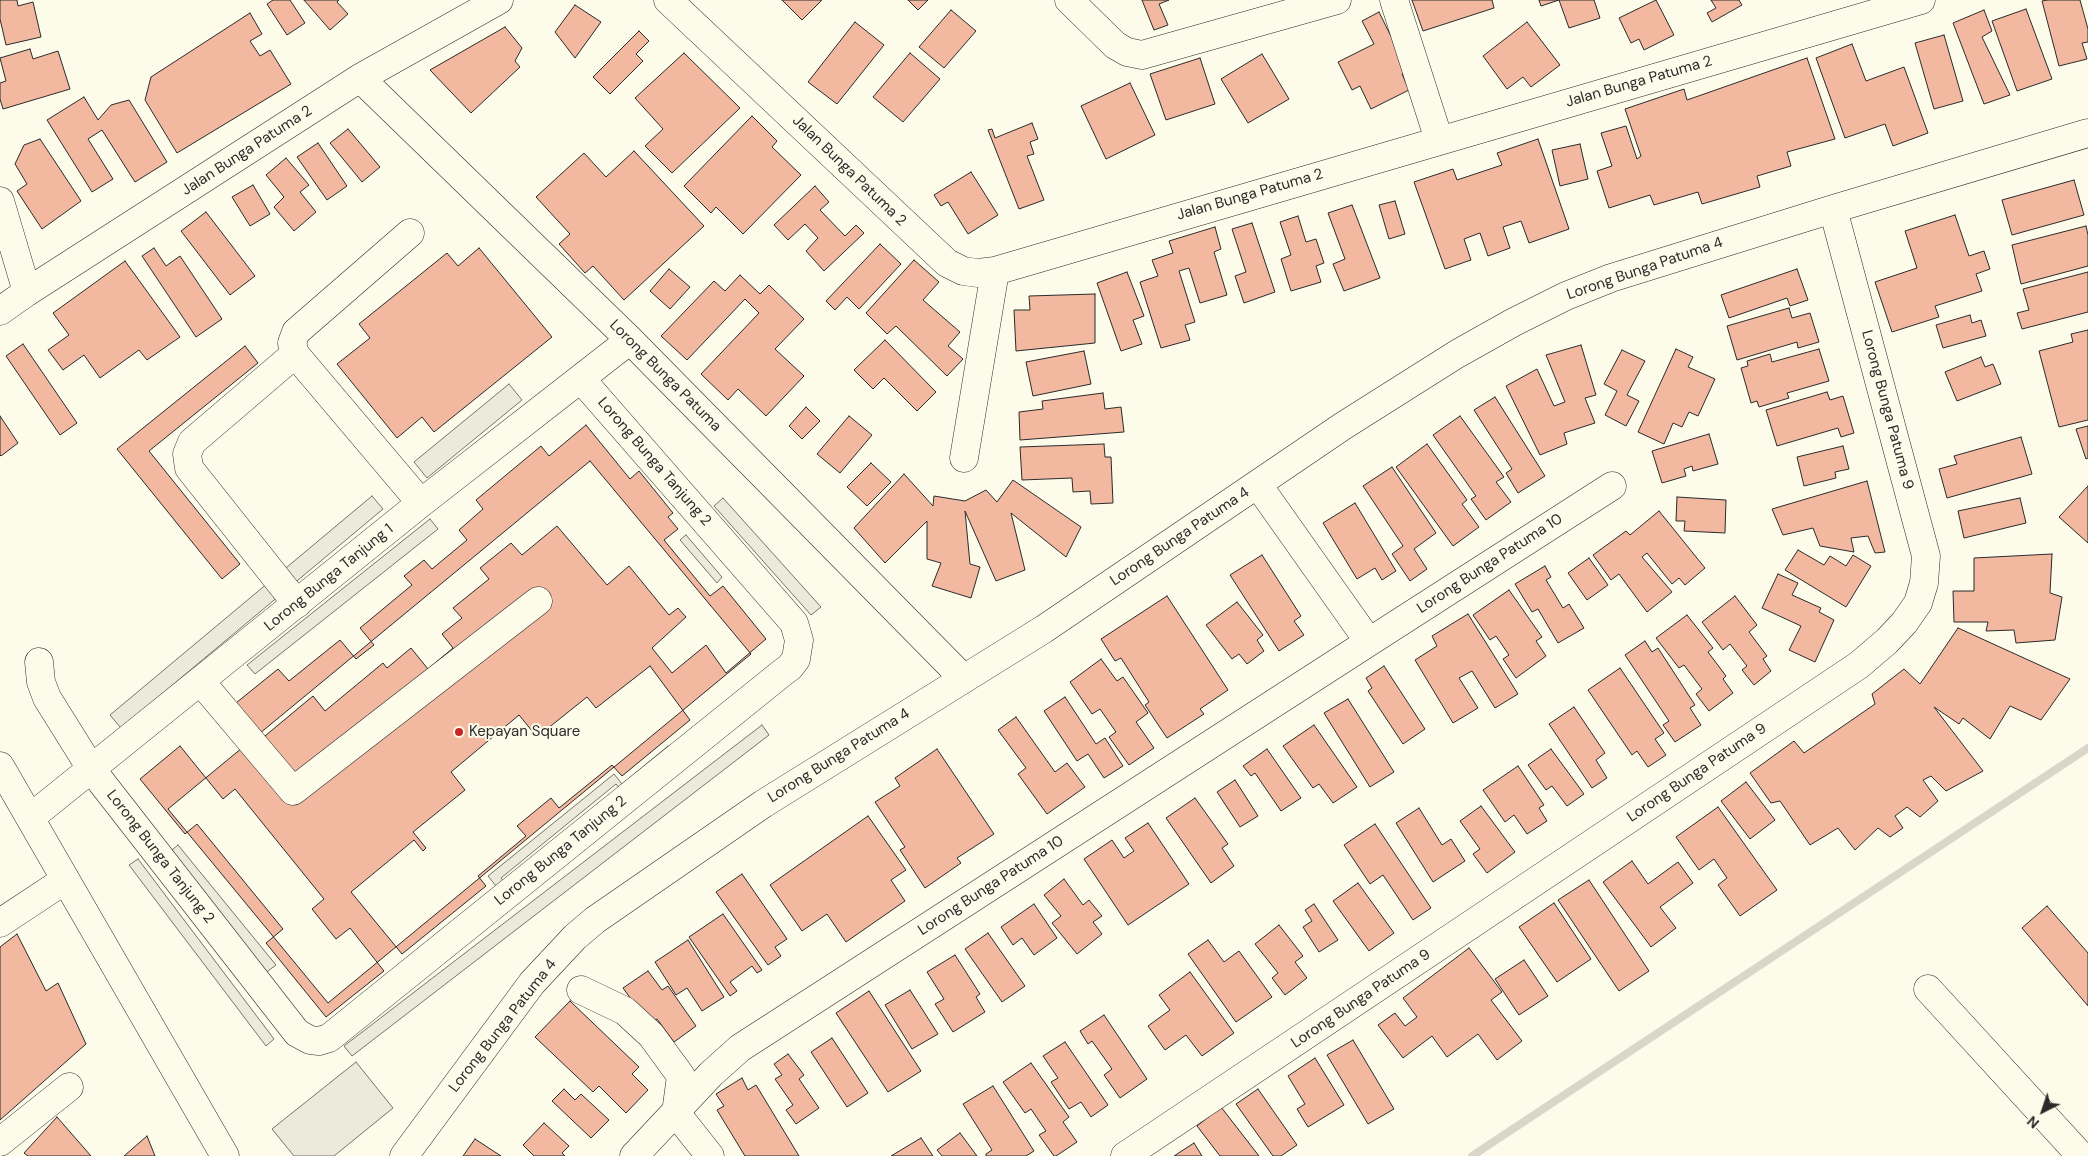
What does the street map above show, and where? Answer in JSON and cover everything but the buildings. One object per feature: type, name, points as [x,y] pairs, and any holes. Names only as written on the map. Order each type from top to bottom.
[{"type":"street","name":"Jalan Bunga Patuma 2","points":[[0,312],[28,292],[360,78],[499,0]]},
{"type":"street","points":[[1069,0],[1115,45],[1127,52],[1142,55],[1337,0]]},
{"type":"street","points":[[1394,0],[1439,140]]},
{"type":"street","name":"Jalan Bunga Patuma 2","points":[[678,3],[946,263],[963,271],[978,273],[995,271],[1922,0]]},
{"type":"street","name":"Lorong Bunga Patuma","points":[[360,78],[630,340],[964,679]]},
{"type":"street","name":"Lorong Bunga Patuma 4","points":[[404,1156],[532,983],[575,937],[595,920],[763,804],[1044,629],[1409,383],[1514,322],[1566,296],[1646,267],[2088,133]]},
{"type":"street","points":[[0,201],[28,292]]},
{"type":"street","name":"Lorong Bunga Patuma 9","points":[[1125,1156],[1859,665],[1887,642],[1904,622],[1918,603],[1924,582],[1926,556],[1833,209]]},
{"type":"street","points":[[410,233],[296,332],[292,343],[295,354],[421,503]]},
{"type":"street","points":[[964,458],[995,271]]},
{"type":"street","name":"Lorong Bunga Tanjung 1","points":[[30,818],[92,770],[421,503],[630,340]]},
{"type":"street","points":[[295,354],[192,442],[187,454],[189,468],[297,604]]},
{"type":"street","name":"Lorong Bunga Tanjung 2","points":[[39,662],[40,682],[47,698],[92,770],[297,1033],[310,1040],[320,1041],[329,1038],[790,667],[796,659],[799,640],[794,623],[581,379]]},
{"type":"street","points":[[1258,485],[1369,642]]},
{"type":"street","name":"Lorong Bunga Patuma 10","points":[[634,1156],[712,1074],[740,1048],[1612,486]]},
{"type":"street","points":[[201,682],[292,791],[538,601]]},
{"type":"street","points":[[0,766],[225,1156]]},
{"type":"street","points":[[0,924],[65,880]]},
{"type":"street","points":[[1928,989],[2081,1156]]},
{"type":"street","points":[[581,990],[625,1011],[652,1035],[682,1076],[676,1113],[710,1156]]},
{"type":"street","points":[[0,1142],[69,1086]]},
{"type":"shaded area","points":[[509,384],[522,400],[427,478],[414,462]]},
{"type":"shaded area","points":[[372,496],[383,509],[121,728],[110,715]]},
{"type":"shaded area","points":[[723,498],[821,607],[811,615],[714,506]]},
{"type":"shaded area","points":[[430,519],[438,529],[255,674],[247,665]]},
{"type":"shaded area","points":[[686,535],[722,577],[717,583],[680,540]]},
{"type":"shaded area","points":[[762,725],[769,735],[352,1056],[344,1046]]},
{"type":"shaded area","points":[[668,746],[674,754],[625,795],[616,784],[501,878],[508,887],[496,886],[488,876],[614,774],[622,784]]},
{"type":"shaded area","points":[[178,845],[276,965],[264,974],[166,855]]},
{"type":"shaded area","points":[[138,859],[274,1039],[266,1046],[129,865]]},
{"type":"shaded area","points":[[356,1062],[393,1108],[334,1156],[294,1156],[272,1129]]},
{"type":"waterway","points":[[1472,1156],[2088,748]]},
{"type":"place","name":"Kepayan Square","points":[[459,732]]}]
